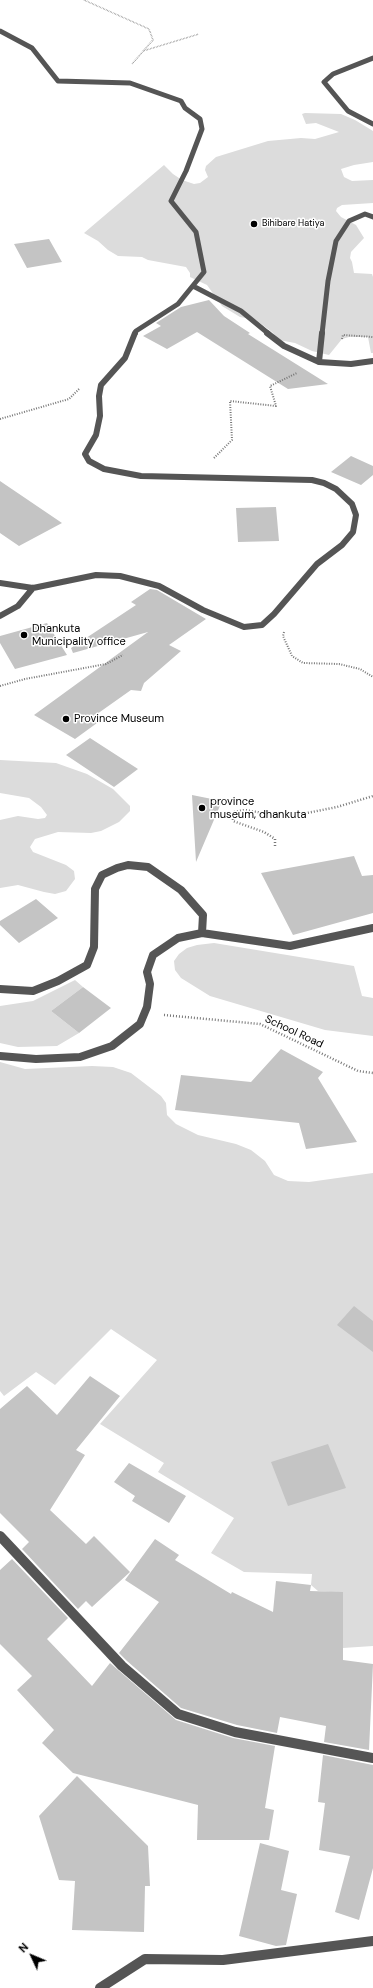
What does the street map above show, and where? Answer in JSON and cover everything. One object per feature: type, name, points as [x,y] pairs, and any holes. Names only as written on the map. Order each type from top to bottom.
[{"type":"street","points":[[0,31],[32,48],[58,81],[130,83],[181,101],[185,108],[200,118],[202,129],[186,171],[171,201],[196,232],[204,272],[178,304],[136,331],[125,358],[101,385],[99,396],[100,416],[96,435],[85,454],[89,461],[104,469],[141,476],[196,476],[312,480],[324,483],[336,489],[352,504],[356,515],[353,532],[342,545],[317,564],[287,600],[262,625],[244,628],[203,610],[159,586],[120,576],[96,575],[33,588],[0,583]]},
{"type":"street","points":[[373,58],[332,74],[324,82],[325,86],[334,93],[348,111],[373,124]]},
{"type":"street","points":[[319,362],[328,281],[336,241],[349,221],[365,214],[373,217]]},
{"type":"street","points":[[193,286],[241,311],[284,346],[319,362],[350,364],[373,361]]},
{"type":"street","points":[[0,616],[18,606],[33,588]]},
{"type":"street","points":[[0,990],[33,991],[58,981],[87,965],[94,946],[95,889],[102,875],[117,868],[128,865],[148,867],[181,890],[203,915],[202,933]]},
{"type":"street","points":[[0,1056],[36,1059],[80,1057],[112,1046],[140,1024],[147,1007],[150,984],[147,972],[153,956],[178,938],[202,933],[290,946],[373,928]]},
{"type":"street","points":[[0,1536],[122,1666],[178,1714],[235,1732],[373,1758]]},
{"type":"street","points":[[100,1988],[145,1959],[223,1960],[373,1941]]},
{"type":"path","points":[[84,0],[149,29],[154,40],[128,68]]},
{"type":"path","points":[[143,52],[199,34]]},
{"type":"path","points":[[334,363],[343,335],[373,336]]},
{"type":"path","points":[[196,476],[232,440],[230,401],[276,406],[270,386],[319,362]]},
{"type":"path","points":[[0,419],[70,399],[84,384],[101,385]]},
{"type":"path","points":[[287,600],[288,609],[283,636],[292,656],[304,663],[339,664],[360,668],[373,677]]},
{"type":"path","points":[[0,686],[25,679],[106,664],[123,655]]},
{"type":"path","points":[[275,846],[275,839],[264,832],[233,821],[233,812],[245,810],[287,817],[337,808],[373,796]]},
{"type":"path","name":"School Road","points":[[158,1014],[260,1024],[358,1071],[373,1073]]},
{"type":"shaded area","points":[[302,114],[341,114],[355,120],[373,131],[373,162],[341,169],[344,177],[352,181],[373,180],[373,203],[342,205],[337,208],[336,211],[341,217],[356,225],[364,238],[351,252],[350,258],[354,273],[372,274],[373,277],[373,353],[371,353],[368,337],[349,337],[342,339],[329,355],[312,351],[295,343],[279,340],[272,332],[256,320],[240,317],[222,306],[207,285],[190,277],[190,273],[186,267],[148,260],[142,257],[118,256],[98,241],[84,233],[164,165],[182,180],[194,184],[200,183],[208,177],[205,170],[206,166],[216,157],[268,141],[301,138],[315,139],[339,132],[316,123],[306,124]]},
{"type":"shaded area","points":[[0,760],[56,763],[87,774],[113,789],[130,806],[130,811],[119,822],[101,831],[91,833],[58,832],[35,839],[30,847],[33,852],[66,865],[74,871],[75,879],[66,891],[55,894],[18,885],[0,888],[0,820],[18,816],[38,819],[45,818],[47,815],[41,807],[29,798],[0,793]]},
{"type":"shaded area","points":[[214,943],[354,966],[362,996],[373,998],[373,1036],[325,1030],[210,996],[181,978],[175,970],[174,961],[179,954],[187,948]]},
{"type":"shaded area","points":[[75,980],[83,987],[51,1011],[79,1033],[57,1046],[18,1047],[0,1043],[0,1006],[33,1001]]},
{"type":"shaded area","points":[[0,1062],[25,1069],[92,1066],[113,1067],[131,1073],[161,1096],[166,1103],[167,1115],[176,1124],[198,1135],[236,1144],[251,1150],[265,1161],[274,1175],[288,1181],[309,1182],[373,1173],[373,1646],[343,1648],[343,1593],[318,1591],[311,1585],[312,1574],[244,1572],[211,1553],[234,1518],[158,1472],[164,1463],[100,1424],[157,1360],[111,1329],[55,1385],[36,1372],[4,1396],[0,1391]]},
{"type":"building","points":[[49,239],[62,262],[27,268],[14,244]]},
{"type":"building","points":[[209,300],[224,316],[250,333],[248,334],[328,384],[288,389],[197,332],[167,349],[143,336],[161,326],[156,323],[181,307]]},
{"type":"building","points":[[351,456],[373,466],[373,475],[361,485],[331,472]]},
{"type":"building","points":[[0,481],[62,523],[19,546],[0,533]]},
{"type":"building","points":[[276,507],[279,541],[238,542],[236,508]]},
{"type":"building","points":[[150,589],[157,590],[206,619],[169,645],[181,651],[144,683],[141,691],[131,690],[90,719],[97,723],[75,739],[34,715],[148,632],[73,653],[71,648],[136,605],[131,602]]},
{"type":"building","points":[[47,623],[67,655],[15,669],[0,643],[0,636]]},
{"type":"building","points":[[90,738],[138,769],[114,787],[66,755]]},
{"type":"building","points":[[192,795],[222,801],[196,862]]},
{"type":"building","points":[[354,856],[362,876],[373,875],[373,913],[293,935],[261,873]]},
{"type":"building","points":[[36,899],[58,918],[19,943],[0,925],[0,921]]},
{"type":"building","points":[[83,987],[111,1008],[79,1033],[51,1011]]},
{"type":"building","points":[[281,1049],[323,1072],[318,1078],[357,1142],[306,1149],[299,1123],[175,1110],[181,1075],[251,1082]]},
{"type":"building","points":[[354,1306],[373,1321],[373,1352],[337,1325]]},
{"type":"building","points":[[90,1376],[120,1396],[76,1450],[85,1455],[50,1510],[86,1544],[94,1536],[130,1572],[92,1607],[86,1601],[78,1609],[22,1549],[29,1542],[0,1513],[0,1409],[27,1386],[57,1415]]},
{"type":"building","points":[[328,1444],[346,1488],[288,1506],[271,1462]]},
{"type":"building","points":[[129,1463],[186,1496],[169,1523],[132,1501],[135,1496],[114,1482]]},
{"type":"building","points":[[155,1539],[179,1555],[175,1560],[231,1594],[232,1592],[273,1612],[276,1581],[311,1585],[310,1591],[343,1592],[343,1660],[373,1664],[369,1750],[324,1742],[326,1726],[280,1717],[277,1733],[237,1725],[181,1708],[127,1661],[119,1653],[159,1602],[125,1580]]},
{"type":"building","points":[[12,1559],[68,1618],[47,1639],[92,1686],[110,1663],[176,1720],[233,1738],[275,1746],[265,1808],[274,1810],[269,1840],[197,1840],[198,1805],[73,1773],[42,1743],[54,1730],[17,1690],[32,1676],[0,1644],[0,1570]]},
{"type":"building","points":[[323,1755],[373,1765],[373,1868],[359,1920],[335,1912],[350,1856],[319,1850],[325,1803],[318,1802]]},
{"type":"building","points":[[77,1776],[148,1846],[150,1886],[145,1886],[144,1932],[72,1930],[75,1881],[59,1880],[39,1816]]},
{"type":"building","points":[[260,1843],[289,1851],[281,1890],[297,1894],[286,1945],[276,1946],[239,1936]]},
{"type":"place","name":"Bihibare Hatiya","points":[[254,224]]},
{"type":"place","name":"Dhankuta Municipality office","points":[[24,635]]},
{"type":"place","name":"Province Museum","points":[[66,719]]},
{"type":"place","name":"province museum, dhankuta","points":[[202,808]]}]
